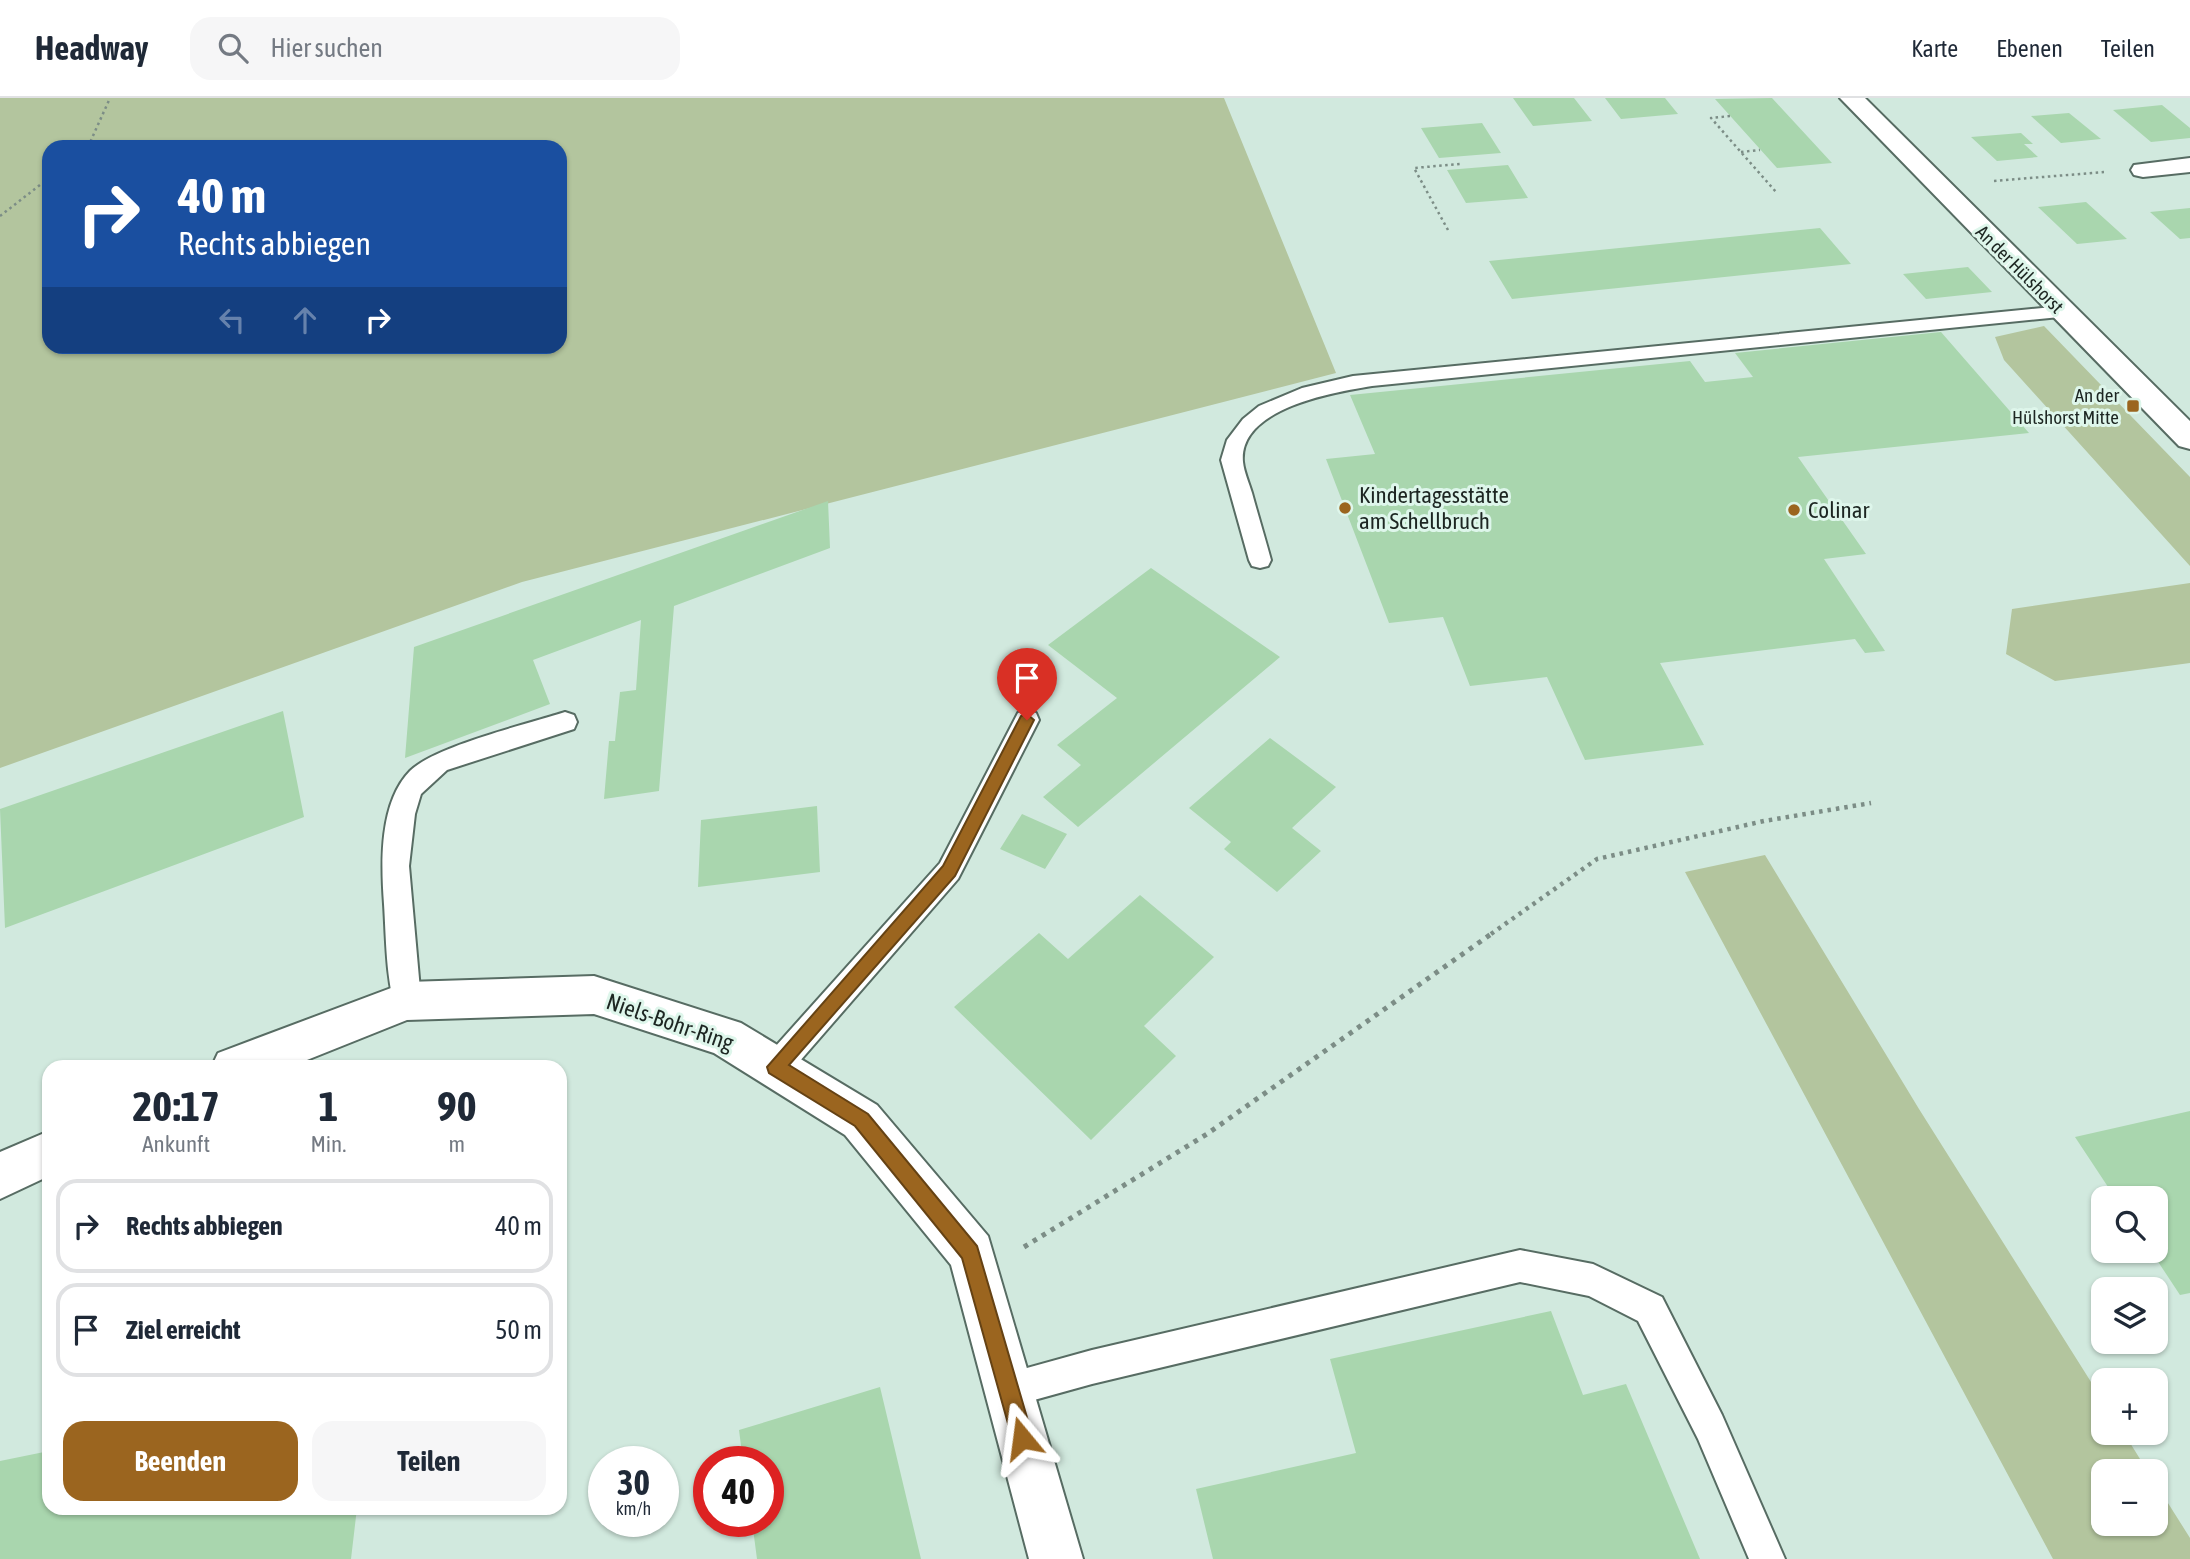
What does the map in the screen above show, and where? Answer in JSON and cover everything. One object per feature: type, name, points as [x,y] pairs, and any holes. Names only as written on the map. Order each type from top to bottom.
[{"type":"street","name":"An der Hülshorst","points":[[1852,98],[2190,439]]},
{"type":"street","points":[[2143,170],[2190,165]]},
{"type":"street","name":"Niels-Bohr-Ring","points":[[254,1060],[408,1001],[594,995],[726,1037],[776,1067],[861,1120],[971,1253],[1056,1559]]},
{"type":"street","points":[[0,1176],[42,1156]]},
{"type":"lane","points":[[1260,560],[1232,460],[1233,446],[1254,421],[1272,408],[1299,395],[1331,385],[2063,312]]},
{"type":"lane","points":[[776,1067],[949,871],[1027,720]]},
{"type":"lane","points":[[408,1001],[398,908],[397,848],[409,793],[422,774],[438,762],[565,722]]},
{"type":"lane","points":[[1009,1390],[1093,1367],[1520,1266],[1593,1280],[1650,1309],[1710,1427],[1767,1559]]},
{"type":"path","points":[[92,140],[110,98]]},
{"type":"path","points":[[1730,116],[1711,118],[1776,191]]},
{"type":"path","points":[[1741,152],[1760,150]]},
{"type":"path","points":[[1448,230],[1414,168],[1460,163]]},
{"type":"path","points":[[1938,186],[2143,170]]},
{"type":"path","points":[[0,216],[42,183]]},
{"type":"path","points":[[1055,1228],[1207,1134],[1597,859],[1764,821],[1871,803]]},
{"type":"green space","points":[[0,98],[1224,98],[1336,373],[522,582],[0,768]]},
{"type":"green space","points":[[2044,326],[2190,477],[2190,566],[2004,360],[1995,337]]},
{"type":"green space","points":[[2190,583],[2190,663],[2055,681],[2006,654],[2012,609]]},
{"type":"green space","points":[[1765,855],[1919,1109],[2091,1382],[2091,1445],[2131,1445],[2140,1459],[2091,1459],[2091,1536],[2168,1536],[2168,1503],[2190,1538],[2190,1559],[2053,1559],[1685,872]]},
{"type":"building","points":[[1513,98],[1574,98],[1592,121],[1533,126]]},
{"type":"building","points":[[1605,98],[1665,98],[1678,114],[1621,119]]},
{"type":"building","points":[[1772,98],[1832,163],[1777,168],[1715,99]]},
{"type":"building","points":[[2162,105],[2190,128],[2190,138],[2151,142],[2113,110]]},
{"type":"building","points":[[2069,113],[2101,139],[2061,143],[2031,116]]},
{"type":"building","points":[[1482,123],[1501,153],[1439,158],[1421,128]]},
{"type":"building","points":[[2021,133],[2033,144],[2024,144],[2038,157],[1997,161],[1971,137]]},
{"type":"building","points":[[1508,165],[1528,198],[1466,203],[1447,170]]},
{"type":"building","points":[[2086,202],[2127,239],[2077,244],[2038,207]]},
{"type":"building","points":[[2190,208],[2190,238],[2180,239],[2150,212]]},
{"type":"building","points":[[1820,228],[1851,264],[1512,299],[1489,261]]},
{"type":"building","points":[[1968,267],[1992,292],[1926,299],[1903,274]]},
{"type":"building","points":[[1941,332],[2029,433],[1798,457],[1866,554],[1824,559],[1885,651],[1865,653],[1855,639],[1660,663],[1704,745],[1585,760],[1547,677],[1470,686],[1443,617],[1389,623],[1326,459],[1375,454],[1350,395],[1690,361],[1705,382],[1753,377],[1735,353]]},
{"type":"building","points":[[828,501],[830,548],[674,606],[659,791],[604,799],[609,741],[615,741],[620,692],[636,690],[641,620],[533,660],[550,704],[405,758],[414,647]]},
{"type":"building","points":[[1151,568],[1280,657],[1078,827],[1043,797],[1081,765],[1057,745],[1117,698],[1048,645]]},
{"type":"building","points":[[283,711],[304,817],[5,928],[0,809]]},
{"type":"building","points":[[1270,738],[1336,787],[1292,828],[1321,851],[1277,892],[1224,849],[1231,842],[1189,808]]},
{"type":"building","points":[[817,806],[820,872],[698,887],[701,820]]},
{"type":"building","points":[[1022,814],[1067,834],[1045,869],[1000,849]]},
{"type":"building","points":[[1140,895],[1214,957],[1144,1026],[1176,1056],[1091,1140],[954,1007],[1039,933],[1068,959]]},
{"type":"building","points":[[2190,1111],[2190,1293],[2180,1295],[2159,1263],[2168,1263],[2168,1186],[2107,1186],[2075,1137]]},
{"type":"building","points":[[1551,1311],[1583,1395],[1626,1384],[1700,1559],[1213,1559],[1196,1489],[1356,1453],[1330,1359]]},
{"type":"building","points":[[880,1387],[921,1559],[757,1559],[754,1537],[784,1537],[784,1446],[741,1446],[739,1430]]},
{"type":"building","points":[[42,1452],[42,1515],[356,1515],[351,1559],[0,1559],[0,1461]]},
{"type":"place","name":"An der Hülshorst Mitte","points":[[2133,406]]},
{"type":"place","name":"Kindertagesstätte am Schellbruch","points":[[1345,508]]},
{"type":"place","name":"Colinar","points":[[1794,510]]},
{"type":"route","points":[[1022,1438],[971,1253],[861,1120],[776,1067],[949,871],[1027,720]]}]
